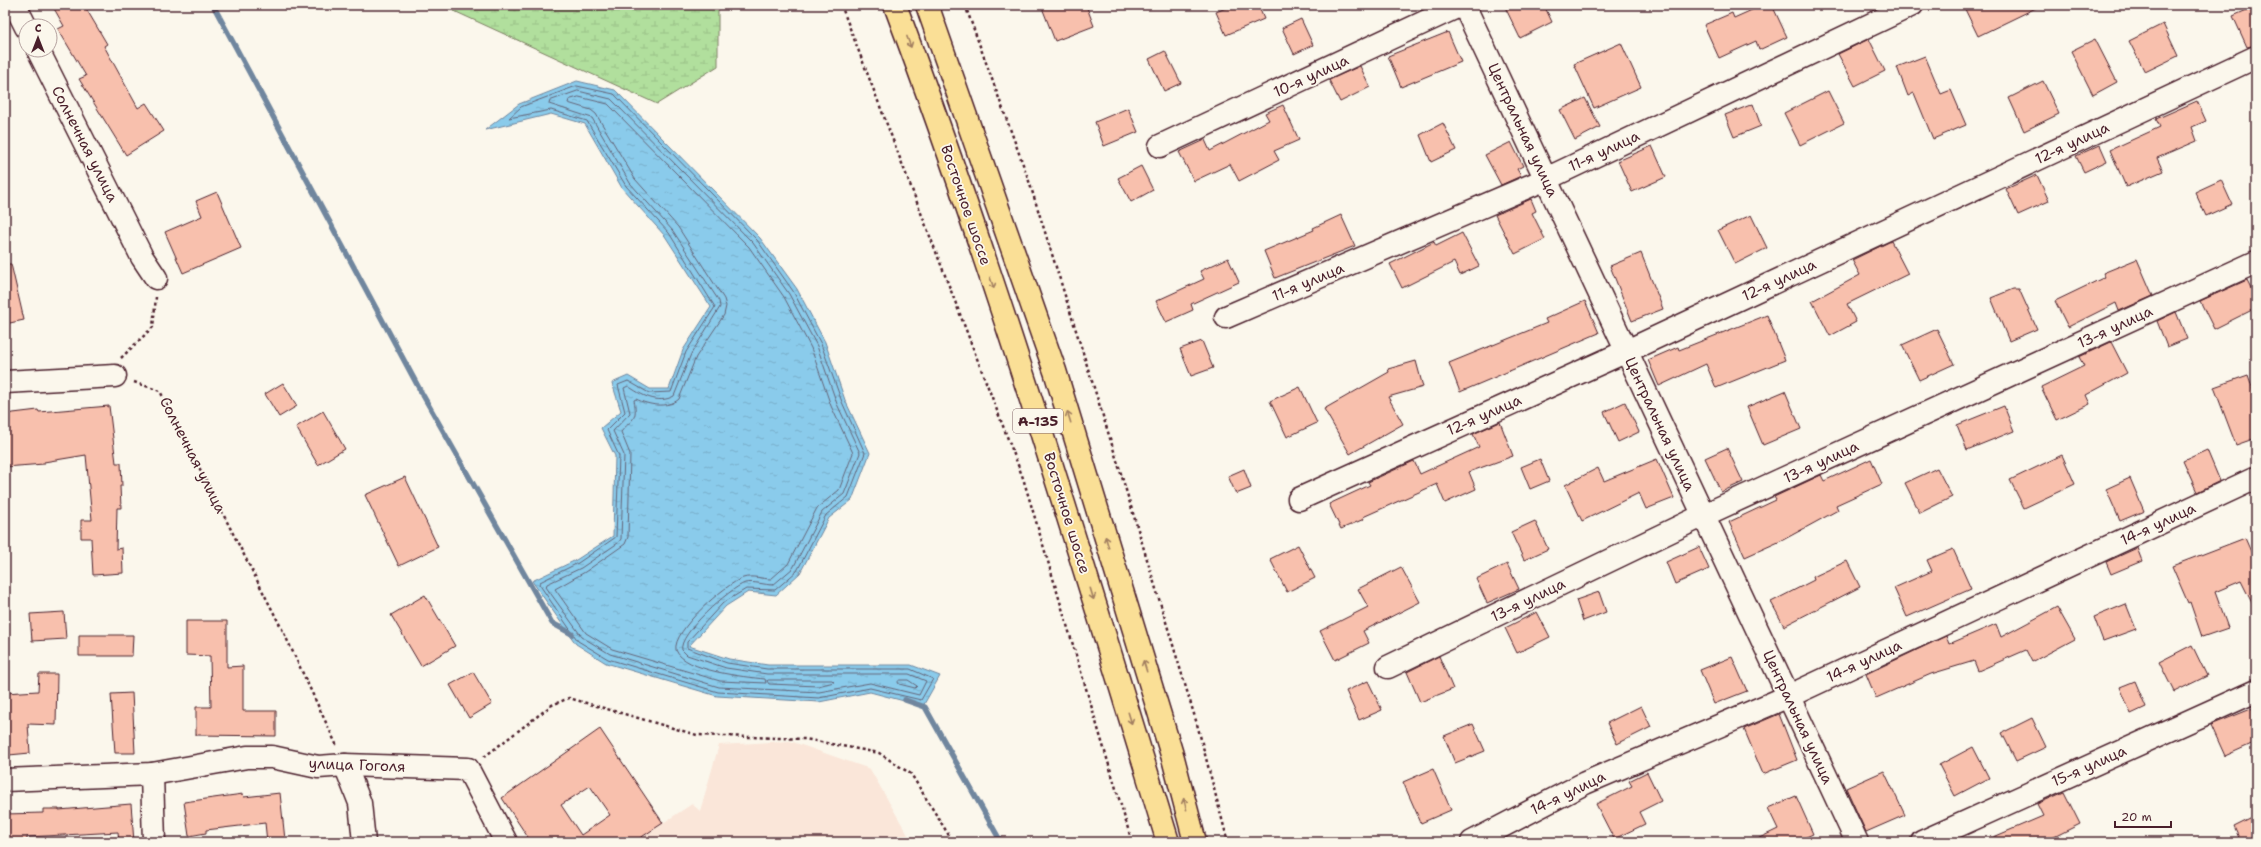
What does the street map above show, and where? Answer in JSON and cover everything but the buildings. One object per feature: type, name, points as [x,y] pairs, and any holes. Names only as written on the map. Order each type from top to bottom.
[{"type":"highway","name":"Восточное шоссе","points":[[895,5],[932,104],[1052,461],[1168,842]]},
{"type":"highway","name":"Восточное шоссе","points":[[926,5],[1055,371],[1173,758],[1195,842]]},
{"type":"street","points":[[15,5],[22,18]]},
{"type":"street","name":"10-я улица","points":[[1160,146],[1463,5]]},
{"type":"street","name":"Центральная улица","points":[[1463,5],[1627,351],[1702,516],[1789,696],[1857,842]]},
{"type":"street","name":"11-я улица","points":[[1226,317],[1546,179],[1912,5]]},
{"type":"street","name":"12-я улица","points":[[1299,499],[1627,351],[2256,57]]},
{"type":"street","name":"Солнечная улица","points":[[42,58],[142,257],[156,278]]},
{"type":"street","name":"13-я улица","points":[[1388,667],[1702,516],[2256,262]]},
{"type":"street","points":[[5,382],[115,376]]},
{"type":"street","name":"14-я улица","points":[[1472,842],[1584,783],[1789,696],[2256,478]]},
{"type":"street","name":"15-я улица","points":[[1922,842],[2256,691]]},
{"type":"street","name":"улица Гоголя","points":[[5,780],[152,774],[247,757],[272,757],[318,767],[345,765],[468,769]]},
{"type":"street","points":[[345,765],[360,803],[364,842]]},
{"type":"street","points":[[468,769],[506,842]]},
{"type":"street","points":[[152,774],[154,842]]},
{"type":"path","points":[[841,5],[1023,478],[1132,842]]},
{"type":"path","points":[[965,5],[1028,178],[1095,391],[1197,724],[1228,842]]},
{"type":"path","points":[[115,376],[122,355],[153,327],[156,278]]},
{"type":"path","name":"Солнечная улица","points":[[115,376],[160,391],[283,631],[345,765]]},
{"type":"path","points":[[468,769],[552,705],[569,698],[697,735],[804,739],[879,753],[911,774],[953,842]]},
{"type":"shaded area","points":[[790,741],[870,769],[912,842],[634,842],[692,804],[700,811],[719,745]]},
{"type":"green space","points":[[441,5],[718,5],[718,66],[657,104]]},
{"type":"water","points":[[577,81],[615,90],[760,238],[797,289],[825,342],[845,400],[870,453],[852,500],[829,518],[800,573],[776,595],[748,592],[726,606],[689,646],[729,659],[768,665],[911,665],[940,676],[923,706],[870,692],[819,702],[717,696],[606,663],[576,644],[532,581],[576,560],[613,536],[615,456],[601,428],[621,411],[612,383],[628,376],[650,389],[669,389],[683,350],[711,307],[665,236],[622,188],[585,124],[551,114],[485,130],[519,104]]},
{"type":"waterway","points":[[213,5],[420,390],[552,623],[572,634]]},
{"type":"waterway","points":[[905,700],[925,707],[1001,842]]}]
